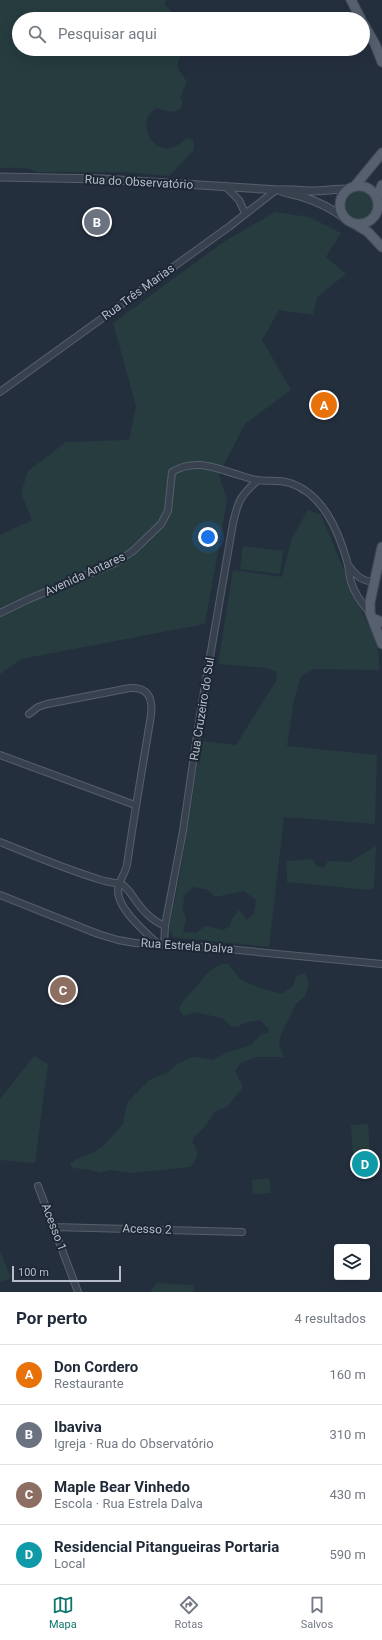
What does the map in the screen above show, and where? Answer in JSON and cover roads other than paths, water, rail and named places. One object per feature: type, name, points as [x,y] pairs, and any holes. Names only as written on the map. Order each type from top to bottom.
[{"type":"main road","points":[[351,0],[357,12]]},
{"type":"main road","points":[[370,35],[382,62]]},
{"type":"main road","points":[[382,153],[345,193],[341,203],[342,214],[348,220],[368,232],[382,247]]},
{"type":"main road","points":[[348,220],[361,224],[366,223],[375,216],[382,185]]},
{"type":"main road","points":[[351,188],[359,186],[370,190],[379,202]]},
{"type":"main road","points":[[382,548],[379,583],[370,602],[371,616],[382,644]]},
{"type":"main road","points":[[371,616],[382,622]]},
{"type":"street","name":"Rua do Observatório","points":[[0,177],[102,179],[277,190],[287,189],[311,191],[351,188]]},
{"type":"street","points":[[225,186],[239,200],[245,213]]},
{"type":"street","name":"Rua do Observatório","points":[[277,190],[286,194],[301,196],[328,206],[348,220]]},
{"type":"street","name":"Rua Três Marias","points":[[0,392],[277,190]]},
{"type":"street","name":"Avenida Antares","points":[[0,613],[28,599],[115,563],[132,551],[161,524],[168,511],[172,472],[182,466],[208,466],[258,480]]},
{"type":"street","points":[[258,480],[275,480],[290,484],[304,490],[318,501],[328,515],[339,537],[348,563],[351,582],[356,594],[371,616]]},
{"type":"street","name":"Rua Cruzeiro do Sul","points":[[161,944],[166,926],[183,831],[201,707],[235,516],[238,503],[246,491],[258,480]]},
{"type":"street","points":[[348,563],[355,575],[364,581],[379,583]]},
{"type":"street","points":[[29,714],[38,707],[47,704],[122,689],[139,688],[145,691],[151,700],[152,707],[135,805],[126,872],[118,891],[126,910],[135,923],[161,944]]},
{"type":"street","points":[[0,755],[135,805]]},
{"type":"street","points":[[0,842],[59,866],[110,883],[126,886],[146,914],[154,921],[166,926]]},
{"type":"street","name":"Rua Estrela Dalva","points":[[0,895],[98,934],[130,942],[216,948],[382,964]]},
{"type":"street","name":"Acesso 1","points":[[38,1186],[78,1292]]},
{"type":"street","name":"Acesso 2","points":[[53,1227],[242,1232]]},
{"type":"place","name":"Ibaviva","points":[[97,222]]},
{"type":"place","name":"Don Cordero","points":[[324,405]]},
{"type":"place","name":"Maple Bear Vinhedo","points":[[63,990]]},
{"type":"place","name":"Residencial Pitangueiras Portaria","points":[[365,1164]]}]
